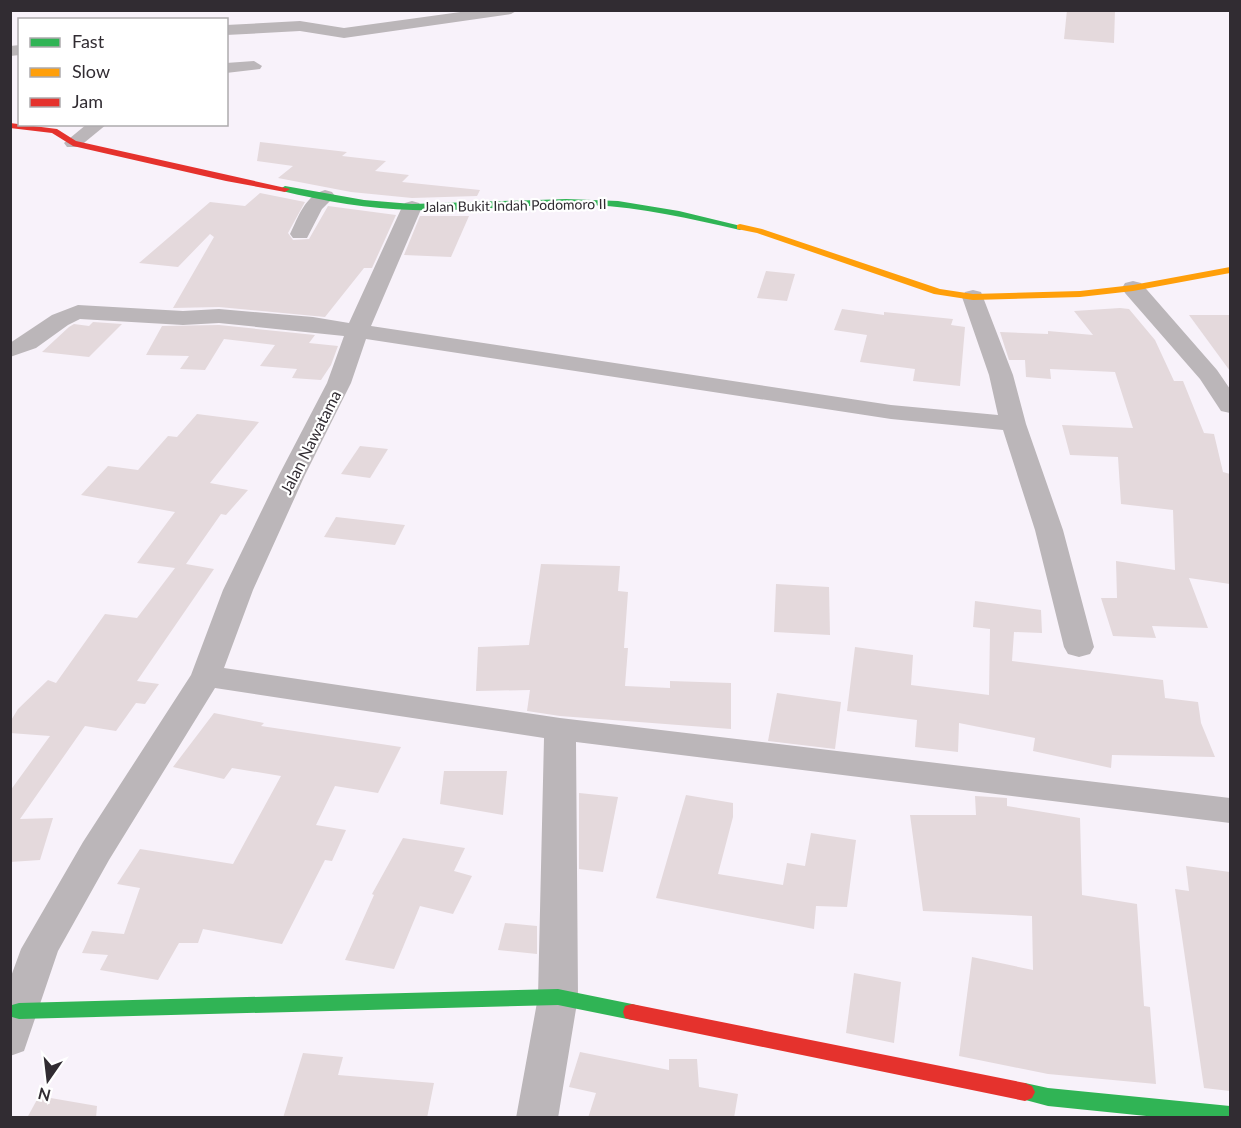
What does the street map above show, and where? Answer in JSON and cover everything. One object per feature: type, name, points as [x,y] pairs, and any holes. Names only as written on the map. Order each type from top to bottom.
[{"type":"street","points":[[228,30],[300,26],[344,33],[511,10]]},
{"type":"street","points":[[228,69],[254,66]]},
{"type":"street","name":"Jalan Bukit Indah Podomoro II","points":[[10,125],[54,131],[73,143],[226,178],[351,201],[411,207],[570,202],[619,204],[683,214],[768,234],[938,292],[973,297],[1032,297],[1133,288],[1230,270]]},
{"type":"street","points":[[73,143],[96,126]]},
{"type":"street","points":[[300,234],[314,206],[325,196]]},
{"type":"street","name":"Jalan Nawatama","points":[[15,1025],[40,949],[96,851],[206,676],[238,590],[292,475],[339,383],[358,330],[411,207]]},
{"type":"street","points":[[1133,288],[1209,375],[1230,406]]},
{"type":"street","points":[[973,297],[1001,375],[1013,424],[1049,530],[1079,647]]},
{"type":"street","points":[[10,350],[24,347],[62,317],[78,312],[183,318],[219,316],[358,330],[694,384],[891,412],[1013,424]]},
{"type":"street","points":[[206,676],[560,729],[1230,811]]},
{"type":"street","points":[[537,1118],[558,997],[560,729]]},
{"type":"street","points":[[15,1025],[558,997],[1048,1097],[1230,1116]]},
{"type":"building","points":[[1067,10],[1115,10],[1114,43],[1064,39]]},
{"type":"building","points":[[260,142],[347,152],[342,156],[386,161],[375,171],[409,175],[402,182],[480,190],[477,196],[412,198],[351,192],[278,178],[293,166],[257,161]]},
{"type":"building","points":[[260,193],[305,202],[288,233],[293,240],[309,239],[328,206],[396,215],[372,268],[364,268],[325,317],[219,307],[173,308],[214,237],[210,234],[178,267],[139,263],[210,202],[245,206]]},
{"type":"building","points":[[420,216],[469,216],[451,257],[404,255]]},
{"type":"building","points":[[766,271],[795,274],[787,301],[757,298]]},
{"type":"building","points":[[842,309],[884,315],[884,312],[953,319],[951,325],[965,327],[960,386],[913,381],[915,369],[860,362],[867,335],[834,330]]},
{"type":"building","points":[[1129,309],[1155,340],[1174,381],[1183,381],[1204,433],[1214,434],[1223,472],[1230,474],[1230,584],[1189,578],[1208,628],[1152,626],[1156,638],[1113,636],[1101,598],[1117,598],[1116,561],[1175,570],[1173,510],[1121,504],[1118,457],[1070,455],[1062,425],[1133,428],[1115,372],[1050,369],[1051,379],[1026,377],[1025,360],[1009,360],[1000,332],[1048,334],[1048,331],[1093,335],[1074,311]]},
{"type":"building","points":[[1189,315],[1230,315],[1230,371]]},
{"type":"building","points":[[93,322],[122,324],[89,357],[42,352],[74,324],[89,326]]},
{"type":"building","points":[[219,325],[315,335],[309,343],[338,346],[331,365],[321,380],[292,378],[297,369],[260,366],[275,345],[224,339],[205,370],[180,369],[189,356],[146,355],[162,326]]},
{"type":"building","points":[[197,414],[259,422],[210,483],[248,490],[226,515],[221,514],[186,564],[214,569],[137,681],[159,684],[145,704],[136,703],[116,731],[85,726],[20,819],[53,818],[40,860],[10,862],[10,791],[50,736],[10,733],[10,722],[18,709],[48,680],[56,683],[105,614],[137,618],[175,568],[137,563],[175,512],[81,495],[108,466],[138,470],[168,436],[177,437]]},
{"type":"building","points":[[360,446],[388,449],[370,478],[341,474]]},
{"type":"building","points":[[336,517],[405,525],[395,545],[324,537]]},
{"type":"building","points":[[541,564],[620,566],[618,591],[628,592],[624,648],[628,648],[625,686],[670,688],[670,681],[731,683],[731,729],[560,716],[527,711],[530,690],[476,691],[478,647],[529,645]]},
{"type":"building","points":[[776,584],[829,587],[830,635],[774,632]]},
{"type":"building","points":[[975,601],[1041,610],[1042,633],[1014,632],[1012,661],[1163,680],[1165,698],[1198,702],[1201,723],[1215,757],[1112,755],[1111,768],[1033,751],[1035,738],[959,723],[958,752],[915,747],[917,720],[847,711],[855,647],[913,655],[911,685],[989,695],[990,629],[973,627]]},
{"type":"building","points":[[777,693],[841,702],[835,749],[768,741]]},
{"type":"building","points":[[214,713],[264,723],[261,726],[401,747],[378,793],[335,786],[316,825],[346,830],[332,861],[325,860],[282,944],[203,929],[198,943],[179,943],[158,980],[100,970],[108,955],[82,953],[92,931],[124,934],[140,888],[117,884],[140,849],[233,864],[281,776],[232,768],[224,779],[173,767]]},
{"type":"building","points":[[444,771],[507,771],[503,815],[440,804]]},
{"type":"building","points":[[579,793],[618,797],[603,872],[579,869]]},
{"type":"building","points":[[686,795],[733,803],[733,817],[718,874],[783,885],[787,863],[805,866],[811,833],[856,840],[847,907],[816,906],[814,929],[656,898]]},
{"type":"building","points":[[975,796],[1007,798],[1007,806],[1080,818],[1082,895],[1137,904],[1144,1006],[1150,1007],[1156,1084],[1048,1074],[959,1056],[972,957],[1033,970],[1032,916],[923,911],[910,815],[976,815]]},
{"type":"building","points":[[403,838],[465,848],[454,871],[472,876],[453,914],[420,906],[394,969],[345,960],[374,895],[372,894]]},
{"type":"building","points":[[1186,866],[1230,872],[1230,1091],[1204,1088],[1175,889],[1189,891]]},
{"type":"building","points":[[505,923],[537,926],[537,954],[498,950]]},
{"type":"building","points":[[854,973],[901,982],[894,1043],[846,1033]]},
{"type":"building","points":[[580,1052],[669,1070],[669,1059],[697,1059],[699,1087],[738,1094],[734,1118],[588,1118],[596,1093],[569,1087]]},
{"type":"building","points":[[303,1053],[343,1057],[338,1075],[434,1083],[427,1118],[283,1118]]},
{"type":"building","points":[[39,1096],[97,1106],[96,1118],[27,1118]]},
{"type":"traffic: fast","points":[[285,189],[364,203],[412,207],[566,202],[618,204],[740,227]]},
{"type":"traffic: fast","points":[[19,1011],[558,997],[632,1012]]},
{"type":"traffic: fast","points":[[1025,1092],[1048,1097],[1230,1115]]},
{"type":"traffic: slow","points":[[740,227],[759,231],[938,292],[973,297],[1080,294],[1133,288],[1230,270]]},
{"type":"traffic: jam","points":[[10,125],[54,131],[73,143],[285,189]]},
{"type":"traffic: jam","points":[[632,1012],[1025,1092]]}]
